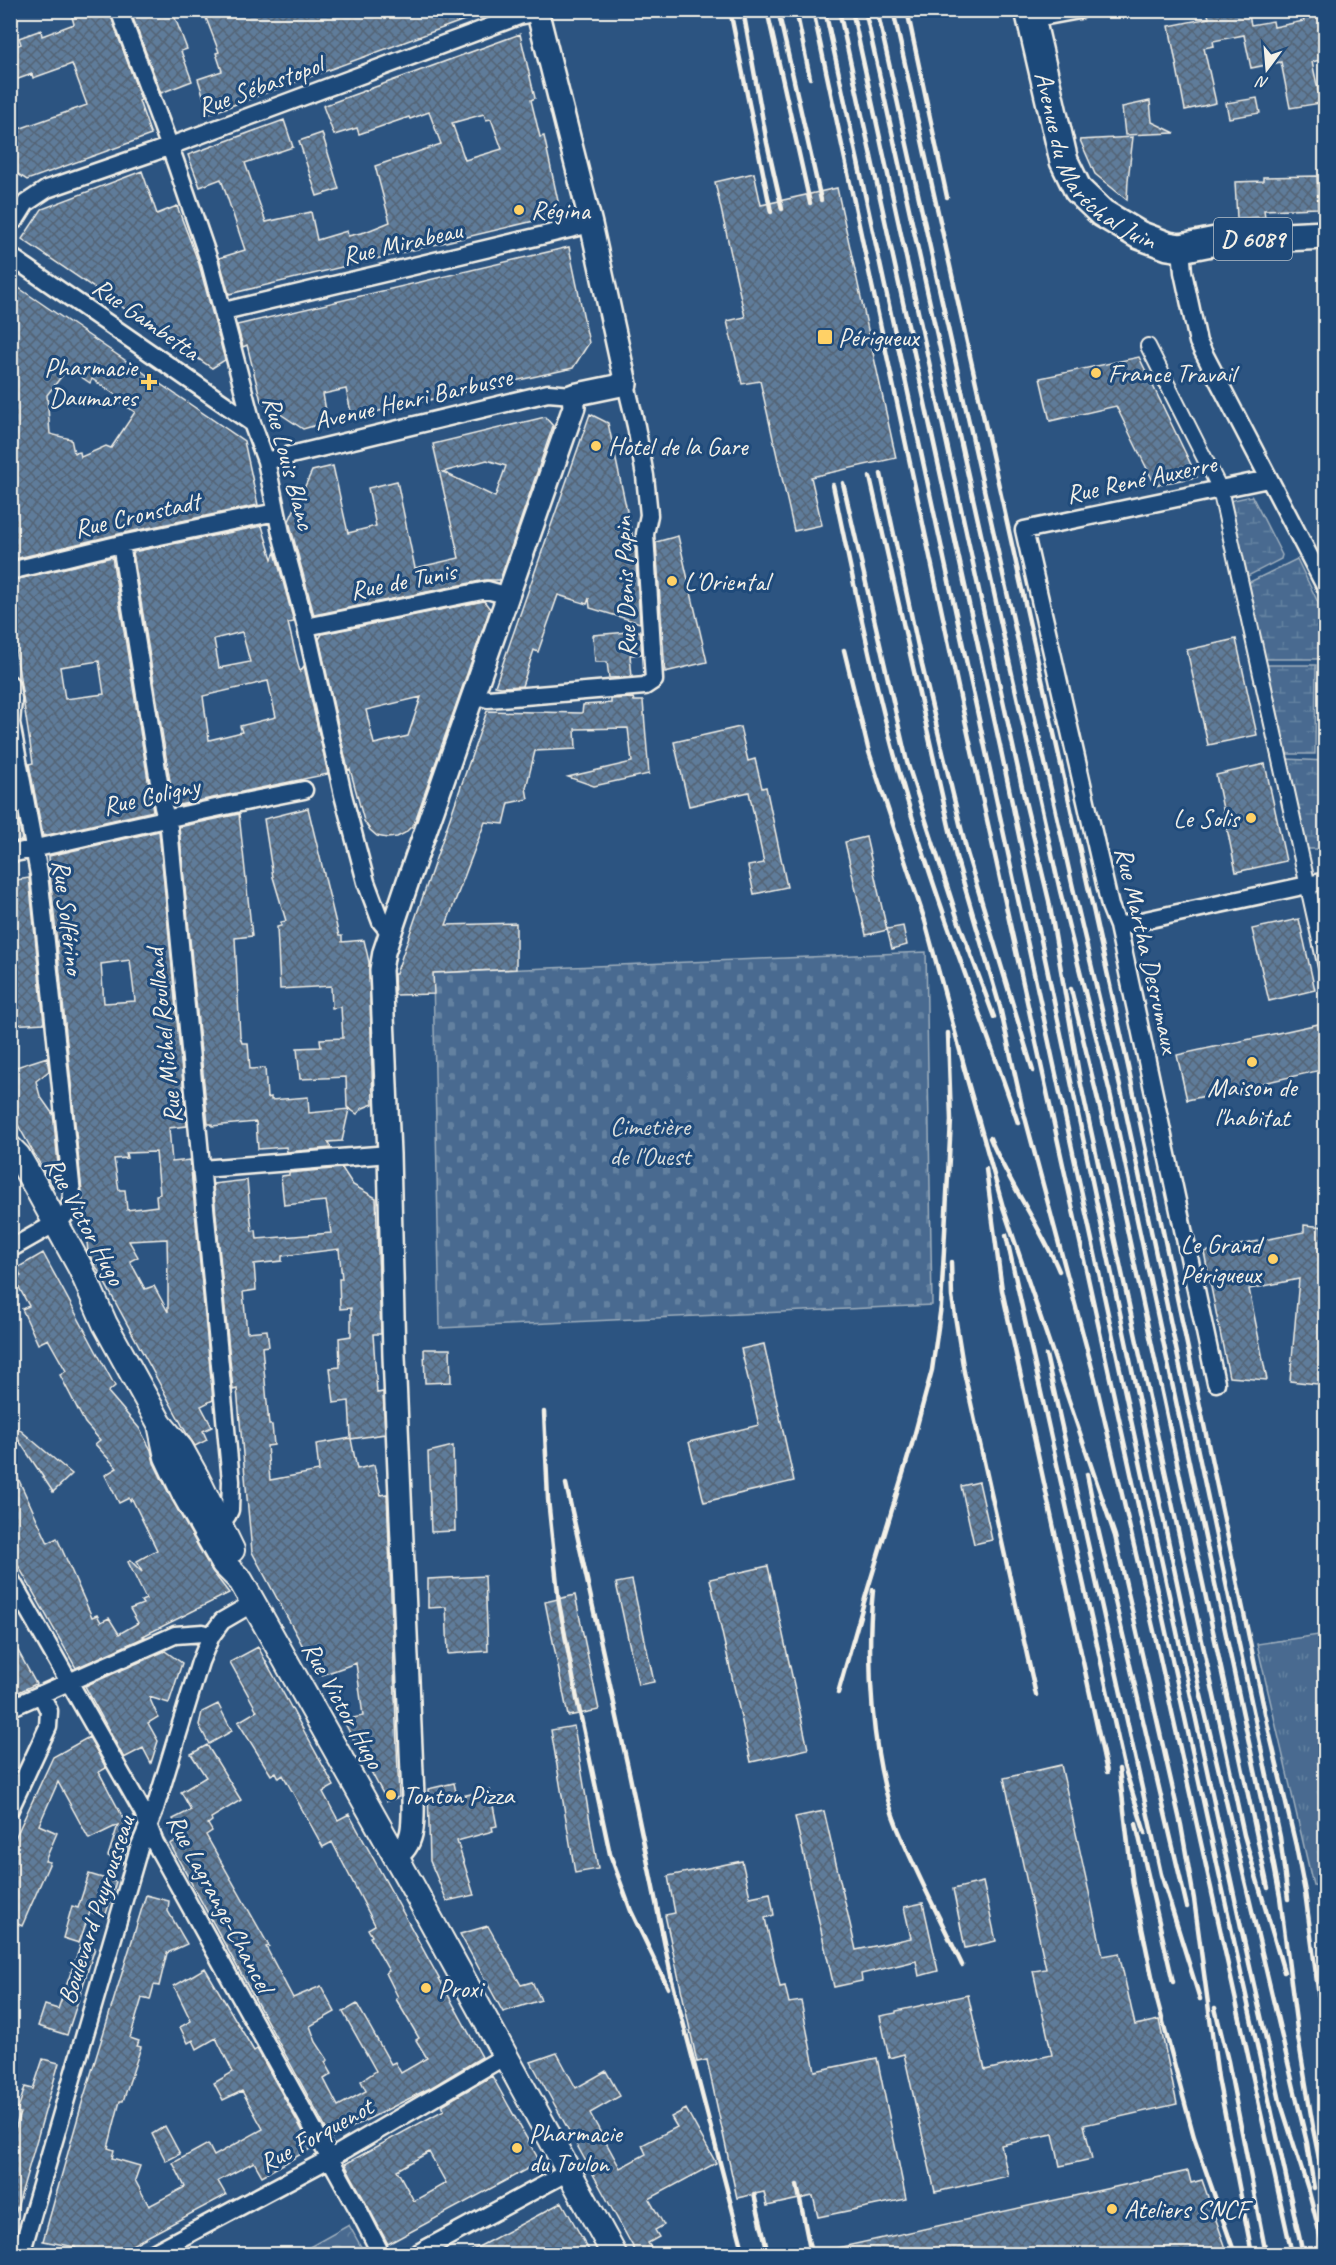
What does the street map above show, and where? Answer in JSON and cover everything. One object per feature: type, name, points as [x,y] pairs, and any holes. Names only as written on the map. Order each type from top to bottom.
[{"type":"main road","name":"Avenue du Maréchal Juin","points":[[1030,15],[1058,143],[1069,176],[1078,190],[1102,213],[1125,228],[1168,246],[1181,248],[1221,240],[1326,235]]},
{"type":"main road","name":"Rue Victor Hugo","points":[[10,1148],[18,1156],[50,1226]]},
{"type":"main road","name":"Rue Victor Hugo","points":[[10,1174],[80,1267],[105,1324],[160,1424],[181,1449],[209,1519],[237,1559],[241,1581],[396,1856],[614,2254]]},
{"type":"street","name":"Rue Louis Blanc","points":[[119,10],[210,263],[252,423],[266,461],[343,795],[366,882],[381,922],[391,931]]},
{"type":"street","points":[[1030,15],[1079,10]]},
{"type":"street","name":"Rue Sébastopol","points":[[10,223],[16,219],[26,203],[48,189],[537,11]]},
{"type":"street","points":[[396,1856],[408,1845],[412,1831],[413,1804],[394,1368],[389,1154],[381,970],[391,931],[574,407],[573,395],[626,384],[591,224],[537,11]]},
{"type":"street","name":"Rue Mirabeau","points":[[224,311],[591,224]]},
{"type":"street","points":[[1181,248],[1187,294],[1198,342],[1326,588]]},
{"type":"street","name":"Rue Gambetta","points":[[10,256],[252,423]]},
{"type":"street","points":[[1148,346],[1220,489],[1326,968]]},
{"type":"street","name":"Rue Denis Papin","points":[[474,695],[488,699],[645,686],[654,680],[645,534],[649,515],[636,426],[626,384]]},
{"type":"street","name":"Avenue Henri Barbusse","points":[[266,461],[548,393],[573,395]]},
{"type":"street","name":"Rue René Auxerre","points":[[1024,530],[1268,479]]},
{"type":"street","name":"Rue Cronstadt","points":[[10,572],[121,544],[276,512]]},
{"type":"street","name":"Rue Martha Desrumaux","points":[[1024,530],[1110,906],[1118,926],[1216,1383]]},
{"type":"street","name":"Rue Michel Roulland","points":[[121,544],[166,818],[170,828],[231,1481],[230,1510],[227,1516],[209,1519]]},
{"type":"street","name":"Rue de Tunis","points":[[306,627],[487,590],[509,596]]},
{"type":"street","name":"Rue Solférino","points":[[10,684],[13,699],[11,723],[39,874],[72,1194],[70,1209],[65,1216],[50,1226]]},
{"type":"street","name":"Rue Coligny","points":[[10,854],[166,818],[304,790]]},
{"type":"street","points":[[1118,926],[1326,881]]},
{"type":"street","points":[[202,1169],[389,1154]]},
{"type":"street","points":[[10,1249],[50,1226]]},
{"type":"street","name":"Rue Lagrange-Chancel","points":[[10,1578],[138,1802],[148,1827],[381,2254]]},
{"type":"street","name":"Boulevard Puyrousseau","points":[[21,2254],[139,1848],[154,1812],[200,1662],[211,1636],[222,1621],[253,1603]]},
{"type":"street","points":[[10,1708],[175,1635],[203,1633],[211,1636]]},
{"type":"street","points":[[10,1809],[48,1727],[49,1711],[41,1694]]},
{"type":"street","name":"Rue Forquenot","points":[[151,2254],[329,2159],[505,2056]]},
{"type":"street","points":[[416,2254],[570,2171]]},
{"type":"green space","points":[[1252,496],[1282,555],[1281,559],[1246,577],[1229,501]]},
{"type":"green space","points":[[1297,559],[1325,617],[1325,659],[1265,659],[1248,583]]},
{"type":"green space","points":[[1266,665],[1316,665],[1315,754],[1285,754]]},
{"type":"green space","points":[[1286,759],[1325,761],[1325,849],[1307,849]]},
{"type":"green space","name":"Cimetière de l'Ouest","points":[[926,952],[932,1305],[440,1328],[433,973]]},
{"type":"green space","points":[[1325,1634],[1326,1886],[1313,1885],[1257,1644]]},
{"type":"green space","points":[[349,2225],[365,2254],[297,2254]]},
{"type":"building","points":[[70,10],[109,10],[151,135],[27,180],[10,169],[10,132],[87,105],[72,64],[33,78],[32,74],[10,82],[10,48],[21,44],[19,38],[41,30],[42,36],[74,24]]},
{"type":"building","points":[[130,10],[172,10],[187,49],[181,51],[192,81],[161,93]]},
{"type":"building","points":[[203,10],[485,10],[486,12],[209,114],[198,79],[222,71],[216,53],[219,52]]},
{"type":"building","points":[[1207,10],[1248,10],[1251,25],[1273,21],[1274,27],[1304,21],[1303,17],[1326,12],[1326,48],[1318,49],[1320,60],[1312,62],[1321,103],[1290,108],[1281,62],[1251,68],[1244,35],[1213,41],[1214,46],[1204,48],[1216,103],[1185,110],[1169,26],[1209,18]]},
{"type":"building","points":[[520,34],[535,98],[531,100],[540,137],[544,136],[559,215],[229,294],[219,258],[245,250],[221,179],[200,187],[188,155],[284,120],[293,147],[245,163],[266,222],[311,212],[317,240],[347,231],[348,236],[365,232],[390,222],[375,166],[441,144],[429,112],[359,134],[357,128],[334,135],[323,106]],"holes":[[[484,114],[486,120],[491,119],[502,149],[465,160],[452,123]]]},
{"type":"building","points":[[1257,98],[1260,113],[1229,118],[1226,103]]},
{"type":"building","points":[[1150,101],[1152,122],[1175,133],[1125,135],[1122,107]]},
{"type":"building","points":[[322,133],[339,189],[317,196],[299,141]]},
{"type":"building","points":[[1133,137],[1127,200],[1095,174],[1080,140]]},
{"type":"building","points":[[142,171],[157,214],[177,206],[199,264],[225,360],[212,368],[22,239],[42,209]]},
{"type":"building","points":[[754,173],[761,205],[837,188],[896,458],[811,477],[822,525],[794,531],[760,381],[742,384],[727,321],[745,317],[715,182]]},
{"type":"building","points":[[1317,176],[1318,208],[1264,210],[1265,217],[1237,218],[1235,182],[1263,181],[1263,177]]},
{"type":"building","points":[[569,247],[589,343],[573,368],[352,417],[346,389],[323,394],[328,422],[303,429],[261,401],[247,345],[243,347],[237,325]]},
{"type":"building","points":[[10,282],[244,441],[258,505],[10,560]],"holes":[[[68,368],[90,383],[92,379],[117,396],[115,399],[135,412],[111,448],[106,446],[81,457],[80,452],[74,453],[71,439],[50,434],[47,395]]]},
{"type":"building","points":[[1139,357],[1197,477],[1155,485],[1116,406],[1050,421],[1040,378]]},
{"type":"building","points":[[590,414],[608,423],[635,548],[640,623],[590,608],[589,598],[587,604],[558,595],[538,652],[534,650],[522,686],[495,686]]},
{"type":"building","points":[[545,417],[553,426],[500,580],[485,580],[314,615],[289,521],[312,471],[333,466],[348,533],[376,526],[368,488],[397,481],[415,568],[459,558],[433,444]],"holes":[[[487,460],[506,466],[495,497],[443,472]]]},
{"type":"building","points":[[262,526],[272,559],[275,552],[294,622],[288,623],[300,672],[304,666],[328,774],[174,806],[133,552]],"holes":[[[242,632],[250,662],[219,668],[214,639]],[[268,681],[276,717],[240,726],[242,732],[209,740],[203,696]]]},
{"type":"building","points":[[678,536],[707,662],[665,672],[656,542]]},
{"type":"building","points":[[112,557],[153,811],[43,836],[29,764],[33,763],[10,614],[10,581]],"holes":[[[99,661],[104,694],[65,699],[60,667]]]},
{"type":"building","points":[[484,601],[490,609],[414,824],[397,837],[377,836],[364,821],[350,769],[348,770],[319,639],[322,634]],"holes":[[[421,697],[408,736],[374,744],[366,710]]]},
{"type":"building","points":[[640,631],[642,654],[630,655],[632,677],[609,678],[607,662],[595,662],[593,635]]},
{"type":"building","name":"Le Solis","points":[[1236,639],[1257,735],[1208,745],[1187,650]]},
{"type":"building","points":[[633,698],[634,701],[643,701],[649,774],[594,786],[568,777],[632,762],[628,728],[575,729],[576,749],[535,751],[526,788],[528,799],[509,803],[504,824],[485,822],[446,925],[516,923],[516,969],[433,973],[434,994],[395,995],[394,974],[396,974],[487,711],[582,713],[583,705],[611,703],[611,699]]},
{"type":"building","points":[[740,727],[748,761],[755,759],[762,788],[766,787],[787,887],[754,894],[748,866],[764,863],[749,792],[689,806],[674,742]]},
{"type":"building","name":"Le Solis","points":[[1265,764],[1286,861],[1236,872],[1216,775]]},
{"type":"building","points":[[10,778],[22,840],[10,843]]},
{"type":"building","points":[[308,808],[339,936],[342,936],[342,942],[364,940],[369,962],[373,1104],[363,1108],[357,1114],[347,1107],[346,1077],[300,1079],[297,1048],[321,1047],[320,1039],[343,1038],[341,1007],[332,1008],[331,986],[280,989],[277,927],[281,926],[281,922],[286,921],[273,877],[264,819]]},
{"type":"building","points":[[239,814],[252,936],[235,938],[240,1037],[242,1043],[248,1043],[250,1069],[265,1068],[267,1098],[271,1097],[271,1100],[308,1097],[309,1113],[349,1109],[342,1141],[328,1142],[331,1148],[287,1152],[286,1147],[258,1149],[256,1122],[212,1126],[208,1124],[179,827]]},
{"type":"building","points":[[159,831],[187,1126],[169,1128],[172,1162],[190,1160],[213,1400],[201,1406],[212,1427],[203,1431],[207,1440],[195,1446],[88,1252],[49,856]],"holes":[[[130,960],[135,1001],[104,1003],[101,964]],[[156,1152],[160,1194],[156,1195],[157,1206],[127,1210],[125,1190],[119,1190],[114,1159],[127,1158],[126,1153]],[[167,1239],[168,1312],[154,1286],[145,1289],[130,1261],[138,1257],[129,1241]]]},
{"type":"building","points":[[866,837],[887,930],[866,935],[845,842]]},
{"type":"building","points":[[29,878],[44,1023],[10,1025],[10,881]]},
{"type":"building","name":"Maison de l'habitat","points":[[1299,919],[1315,990],[1269,1001],[1252,929]]},
{"type":"building","points":[[903,926],[907,945],[892,949],[887,929]]},
{"type":"building","name":"Maison de l'habitat","points":[[1323,1023],[1326,1035],[1326,1069],[1187,1100],[1177,1055]]},
{"type":"building","points":[[47,1057],[49,1071],[36,1081],[40,1096],[53,1112],[60,1185],[53,1187],[10,1111],[10,1069]]},
{"type":"building","points":[[342,1168],[353,1185],[376,1198],[381,1334],[373,1334],[377,1393],[383,1392],[385,1434],[351,1439],[357,1469],[374,1465],[381,1495],[387,1494],[399,1797],[387,1801],[343,1720],[363,1716],[356,1663],[319,1676],[252,1552],[237,1389],[233,1390],[213,1184],[247,1180],[252,1231],[256,1230],[257,1239],[331,1233],[326,1201],[284,1205],[281,1176],[289,1175],[289,1173]],"holes":[[[339,1249],[342,1279],[339,1279],[340,1309],[351,1308],[351,1336],[339,1338],[340,1367],[330,1368],[334,1403],[349,1401],[351,1438],[316,1444],[319,1471],[270,1480],[267,1446],[274,1445],[272,1425],[269,1425],[262,1347],[269,1346],[267,1330],[247,1332],[243,1292],[256,1290],[254,1264],[282,1261],[282,1256]]]},
{"type":"building","points":[[1304,1225],[1326,1227],[1326,1385],[1290,1381],[1299,1279],[1249,1289],[1267,1380],[1229,1377],[1204,1252],[1304,1232]]},
{"type":"building","points":[[43,1253],[115,1386],[108,1392],[139,1428],[172,1500],[212,1571],[229,1593],[143,1636],[145,1637],[76,1668],[10,1551],[10,1461],[48,1543],[57,1538],[92,1617],[97,1615],[101,1622],[109,1618],[119,1634],[138,1623],[130,1609],[143,1604],[141,1601],[146,1599],[128,1562],[130,1560],[142,1572],[137,1561],[157,1550],[132,1499],[130,1501],[129,1498],[119,1503],[105,1475],[117,1468],[95,1444],[100,1440],[85,1423],[60,1375],[66,1371],[48,1339],[38,1344],[22,1309],[29,1306],[15,1280],[21,1276],[17,1268]]},
{"type":"building","points":[[764,1344],[794,1481],[704,1502],[689,1442],[759,1425],[741,1349]]},
{"type":"building","points":[[424,1349],[450,1349],[451,1382],[425,1383]]},
{"type":"building","points":[[13,1424],[72,1474],[53,1492],[10,1427]]},
{"type":"building","points":[[453,1446],[455,1531],[431,1532],[428,1452]]},
{"type":"building","points":[[979,1482],[992,1540],[974,1544],[961,1486]]},
{"type":"building","points":[[768,1566],[808,1749],[751,1762],[710,1579]]},
{"type":"building","points":[[485,1576],[488,1651],[448,1654],[446,1607],[428,1608],[428,1579]]},
{"type":"building","points":[[632,1580],[654,1682],[638,1685],[616,1583]]},
{"type":"building","points":[[575,1595],[599,1710],[568,1716],[545,1602]]},
{"type":"building","points":[[10,1636],[36,1684],[10,1696]]},
{"type":"building","points":[[258,1647],[334,1786],[323,1792],[338,1820],[349,1814],[482,2057],[432,2087],[331,2138],[170,1844],[183,1837],[173,1819],[191,1810],[181,1792],[206,1777],[191,1754],[207,1745],[241,1800],[211,1818],[212,1821],[208,1824],[212,1831],[206,1835],[269,1946],[266,1947],[293,1998],[321,1986],[335,2012],[310,2026],[316,2042],[328,2060],[325,2062],[332,2074],[324,2079],[338,2106],[366,2091],[361,2081],[376,2071],[343,2012],[357,2004],[391,2064],[395,2062],[401,2073],[427,2058],[416,2040],[419,2038],[396,1999],[398,1997],[386,1973],[389,1971],[370,1937],[372,1936],[368,1929],[375,1925],[332,1842],[323,1847],[283,1775],[279,1778],[276,1772],[271,1775],[238,1722],[257,1711],[230,1662]]},
{"type":"building","points":[[165,1651],[182,1663],[169,1703],[149,1697],[158,1717],[148,1723],[158,1741],[151,1763],[143,1748],[124,1758],[85,1686]]},
{"type":"building","points":[[218,1704],[232,1731],[209,1744],[199,1725],[202,1712]]},
{"type":"building","points":[[574,1726],[598,1869],[575,1873],[551,1730]]},
{"type":"building","points":[[89,1737],[106,1768],[99,1772],[131,1833],[122,1864],[108,1856],[118,1825],[89,1839],[58,1782],[39,1825],[57,1833],[45,1861],[50,1862],[22,1926],[10,1920],[10,1849],[53,1757]]},
{"type":"building","points":[[1061,1765],[1103,1956],[1119,1953],[1135,2025],[1159,2020],[1177,2104],[1084,2125],[1092,2159],[1060,2166],[1053,2134],[1001,2145],[1008,2176],[935,2192],[904,2054],[889,2058],[880,2016],[968,1995],[985,2070],[1052,2055],[1033,1971],[1046,1969],[1004,1778]]},
{"type":"building","points":[[454,1783],[457,1797],[490,1790],[497,1826],[492,1827],[493,1831],[457,1841],[474,1895],[447,1901],[430,1861],[428,1789]]},
{"type":"building","points":[[824,1811],[856,1950],[911,1938],[904,1907],[923,1903],[938,1971],[919,1976],[916,1961],[861,1974],[862,1981],[834,1987],[795,1817]]},
{"type":"building","points":[[742,1861],[750,1897],[770,1893],[774,1915],[765,1918],[780,1987],[785,1986],[789,2003],[801,2001],[815,2071],[877,2058],[906,2199],[818,2217],[813,2196],[767,2206],[764,2192],[737,2198],[707,2060],[697,2062],[665,1915],[675,1913],[668,1876]]},
{"type":"building","points":[[89,1874],[116,1882],[105,1917],[90,1912],[79,1943],[63,1938],[72,1906],[78,1908]]},
{"type":"building","points":[[983,1882],[996,1941],[965,1948],[953,1889]]},
{"type":"building","points":[[146,1895],[169,1901],[168,1911],[187,1944],[167,1953],[159,1986],[154,1985],[150,2000],[142,1998],[130,2038],[139,2041],[137,2046],[141,2047],[123,2101],[120,2101],[108,2148],[114,2150],[112,2158],[140,2166],[135,2180],[149,2206],[185,2187],[173,2163],[208,2144],[214,2156],[263,2129],[242,2091],[223,2100],[214,2083],[233,2072],[216,2038],[197,2049],[193,2040],[188,2043],[180,2027],[191,2021],[174,1986],[205,1968],[254,2051],[257,2049],[312,2148],[262,2176],[254,2162],[218,2181],[226,2195],[115,2254],[79,2254],[75,2247],[43,2241],[82,2103]]},
{"type":"building","points":[[488,1926],[521,1985],[532,1982],[541,2000],[503,2012],[460,1934]]},
{"type":"building","points":[[81,1944],[95,1948],[67,2035],[38,2026],[45,2005],[58,2009]]},
{"type":"building","points":[[557,2053],[576,2088],[606,2071],[620,2096],[590,2113],[620,2168],[646,2154],[642,2145],[677,2127],[671,2117],[686,2109],[716,2163],[649,2199],[664,2225],[655,2230],[659,2237],[648,2243],[655,2254],[637,2254],[531,2062]]},
{"type":"building","points":[[43,2059],[59,2063],[15,2215],[10,2214],[10,2146],[25,2087],[33,2089]]},
{"type":"building","points":[[492,2076],[540,2162],[388,2244],[345,2164],[444,2110],[442,2105]],"holes":[[[429,2152],[446,2183],[414,2201],[397,2170]]]},
{"type":"building","points":[[165,2126],[180,2154],[166,2161],[152,2134]]},
{"type":"building","name":"Ateliers SNCF","points":[[1188,2171],[1191,2183],[1202,2180],[1228,2254],[838,2254],[837,2248]]},
{"type":"building","points":[[562,2202],[591,2254],[465,2254],[544,2212]]},
{"type":"railway","points":[[730,10],[771,212]]},
{"type":"railway","points":[[743,10],[767,143],[782,209]]},
{"type":"railway","points":[[767,10],[810,203]]},
{"type":"railway","points":[[778,10],[821,200]]},
{"type":"railway","points":[[796,10],[810,78]]},
{"type":"railway","points":[[813,10],[1055,1133],[1303,2254]]},
{"type":"railway","points":[[825,10],[1241,1927],[1280,2101],[1309,2192],[1325,2254]]},
{"type":"railway","points":[[839,10],[1000,746],[1200,1691],[1307,2143],[1314,2188]]},
{"type":"railway","points":[[852,10],[1025,801],[1049,901],[1080,1080],[1244,1835],[1284,1972]]},
{"type":"railway","points":[[865,10],[1060,891],[1110,1093],[1263,1808],[1280,1897],[1298,2037],[1313,2127]]},
{"type":"railway","points":[[877,10],[1073,888],[1123,1099],[1280,1837],[1288,1899]]},
{"type":"railway","points":[[893,10],[1128,1066],[1268,1727],[1296,1846],[1305,1892],[1326,2049]]},
{"type":"railway","points":[[907,10],[947,197]]},
{"type":"railway","points":[[881,474],[922,665],[967,853],[1033,1071]]},
{"type":"railway","points":[[870,477],[956,857],[1000,1007],[1022,1106],[1095,1379],[1156,1640],[1292,2254]]},
{"type":"railway","points":[[843,483],[907,762],[958,920],[994,1017]]},
{"type":"railway","points":[[833,485],[876,680],[906,796],[946,920],[1018,1123]]},
{"type":"railway","points":[[844,650],[869,752],[925,921],[966,1073]]},
{"type":"railway","points":[[1071,989],[1111,1154],[1268,1888]]},
{"type":"railway","points":[[838,1693],[932,1370],[941,1306],[951,1120],[948,1033]]},
{"type":"railway","points":[[963,1065],[1003,1207],[1115,1536],[1181,1825],[1194,1899],[1218,2078],[1252,2254]]},
{"type":"railway","points":[[990,1138],[1059,1271]]},
{"type":"railway","points":[[986,1169],[1002,1290],[1107,1772]]},
{"type":"railway","points":[[1006,1235],[1124,1766],[1145,1833]]},
{"type":"railway","points":[[951,1262],[952,1297],[964,1372],[1036,1695]]},
{"type":"railway","points":[[1046,1355],[1161,1874],[1200,1999]]},
{"type":"railway","points":[[544,1412],[548,1499],[559,1603],[610,1854],[631,1911],[668,1988]]},
{"type":"railway","points":[[1087,1474],[1187,1907]]},
{"type":"railway","points":[[566,1484],[672,1980],[744,2254]]},
{"type":"railway","points":[[873,1590],[871,1679],[876,1743],[882,1774],[898,1829],[962,1965]]},
{"type":"railway","points":[[1119,1769],[1133,1885],[1157,2000],[1194,2137],[1235,2254]]},
{"type":"railway","points":[[1136,1824],[1173,1982]]},
{"type":"railway","points":[[1215,2008],[1228,2061],[1266,2254]]},
{"type":"railway","points":[[1311,2119],[1326,2193]]},
{"type":"railway","points":[[797,2185],[811,2254]]},
{"type":"railway","points":[[754,2194],[768,2254]]},
{"type":"place","name":"Régina","points":[[519,210]]},
{"type":"place","name":"Périgueux","points":[[825,337]]},
{"type":"place","name":"France Travail","points":[[1096,373]]},
{"type":"place","name":"Pharmacie Daumares","points":[[149,382]]},
{"type":"place","name":"Hotel de la Gare","points":[[596,446]]},
{"type":"place","name":"L'Oriental","points":[[672,581]]},
{"type":"place","name":"Le Solis","points":[[1251,818]]},
{"type":"place","name":"Maison de l'habitat","points":[[1252,1062]]},
{"type":"place","name":"Le Grand Périgueux","points":[[1273,1259]]},
{"type":"place","name":"Tonton Pizza","points":[[391,1795]]},
{"type":"place","name":"Proxi","points":[[426,1988]]},
{"type":"place","name":"Pharmacie du Toulon","points":[[517,2148]]},
{"type":"place","name":"Ateliers SNCF","points":[[1112,2209]]}]
